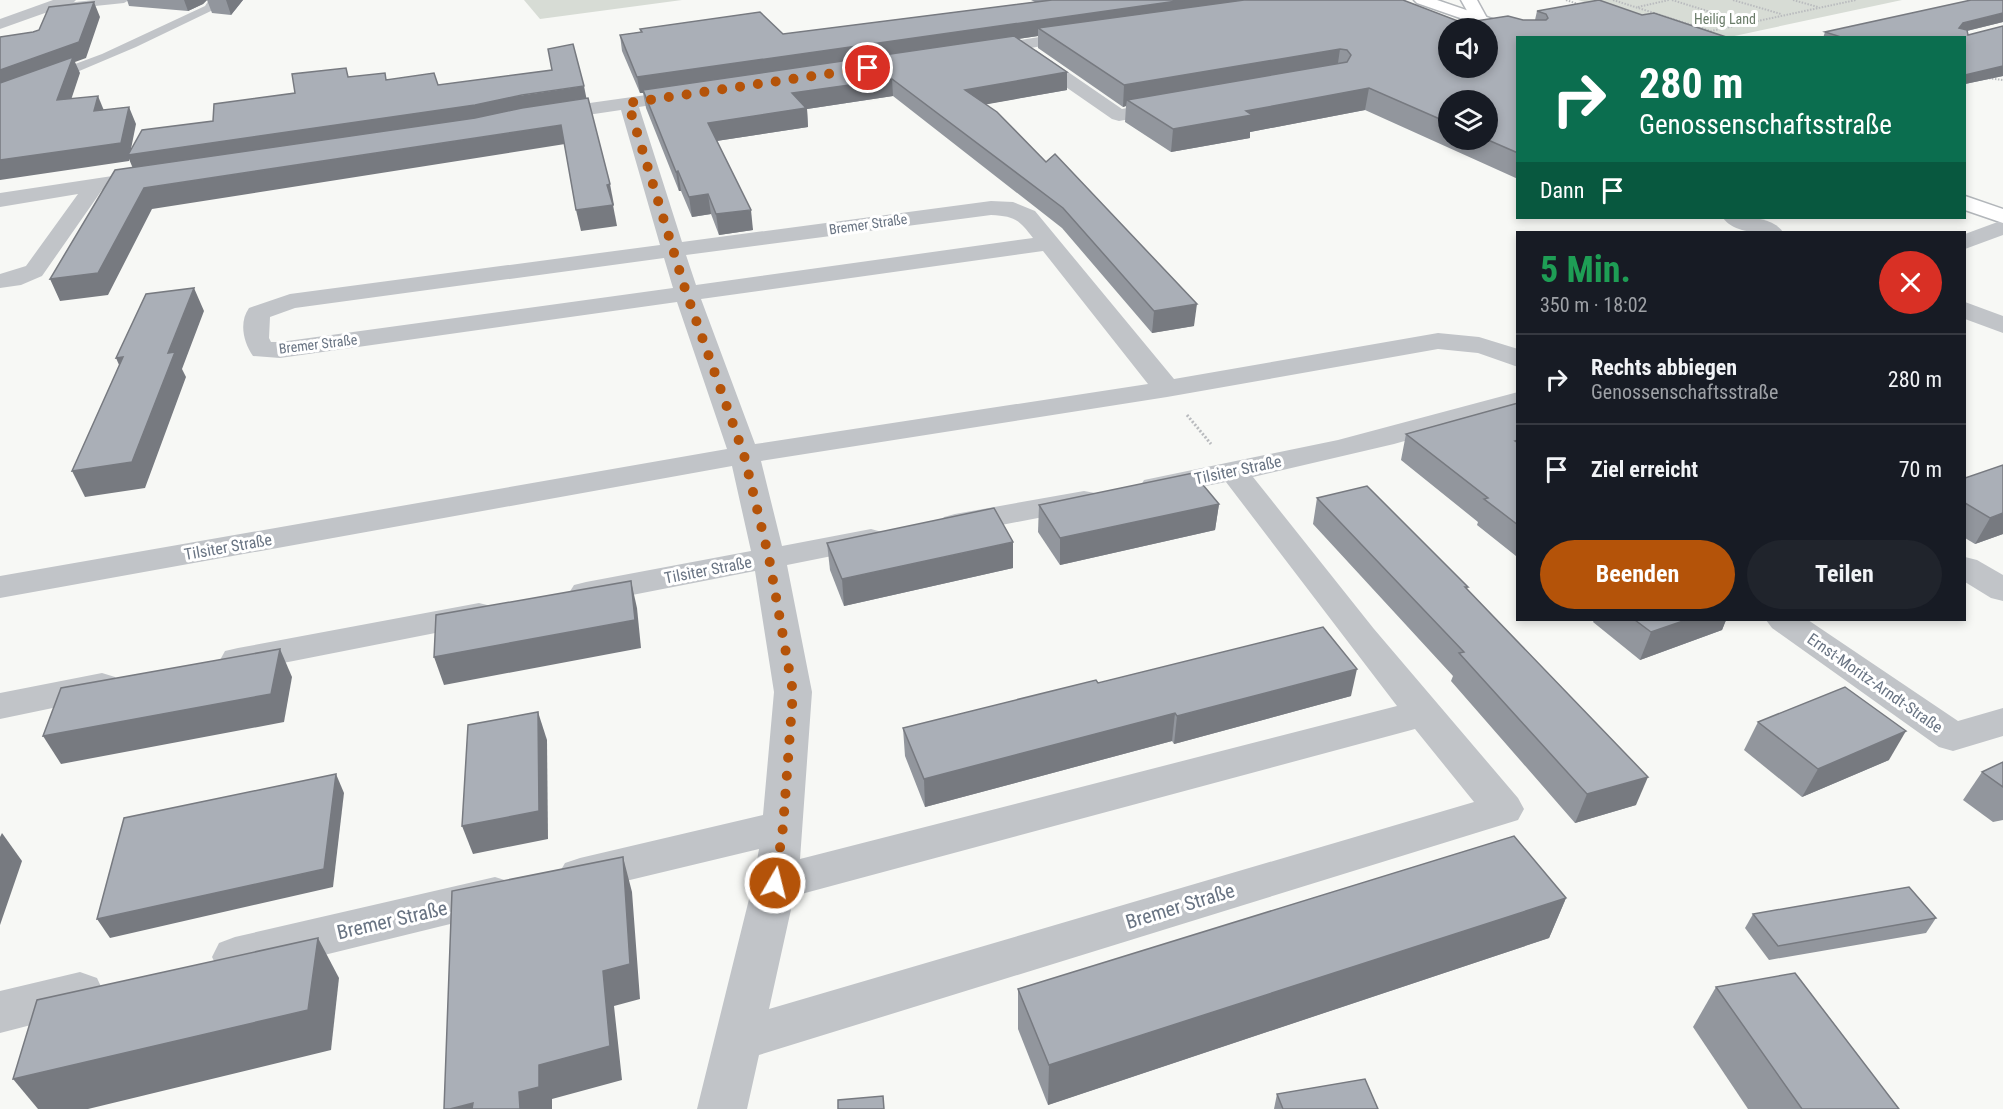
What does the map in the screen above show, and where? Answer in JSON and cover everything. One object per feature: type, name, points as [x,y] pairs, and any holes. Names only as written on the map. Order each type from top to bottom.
[{"type":"main road","points":[[1469,0],[1479,18]]},
{"type":"main road","points":[[1418,6],[1471,18]]},
{"type":"main road","points":[[1418,6],[1443,18]]},
{"type":"main road","points":[[1498,26],[1527,36]]},
{"type":"main road","points":[[1498,41],[1516,47]]},
{"type":"main road","points":[[1966,182],[2003,195]]},
{"type":"main road","points":[[1966,202],[2003,216]]},
{"type":"street","points":[[0,24],[68,0]]},
{"type":"street","points":[[0,13],[46,8]]},
{"type":"street","points":[[964,54],[1018,46],[1050,45],[1098,36]]},
{"type":"street","points":[[1018,46],[1119,115],[1188,103]]},
{"type":"street","points":[[526,118],[707,92]]},
{"type":"street","points":[[628,103],[672,250],[744,455],[769,558],[793,692],[783,827],[775,883],[722,1109]]},
{"type":"street","points":[[0,200],[165,174]]},
{"type":"street","points":[[0,193],[61,184],[96,184]]},
{"type":"street","points":[[0,281],[12,280],[34,271],[96,184]]},
{"type":"street","name":"Bremer Straße","points":[[1050,243],[280,350],[262,350],[256,338],[258,313],[290,301],[991,208],[1013,209],[1027,216],[1050,243],[1167,389]]},
{"type":"street","points":[[1737,219],[1769,231]]},
{"type":"street","points":[[1966,242],[2003,227]]},
{"type":"street","points":[[1966,310],[2003,325]]},
{"type":"street","name":"Tilsiter Straße","points":[[0,587],[744,455],[1167,389],[1438,341],[1464,341],[1495,348],[1516,358]]},
{"type":"street","name":"Tilsiter Straße","points":[[559,598],[1234,473],[1474,414],[1516,401]]},
{"type":"street","name":"Bremer Straße","points":[[738,1040],[1503,809],[1361,637],[1234,473]]},
{"type":"street","points":[[1966,568],[2003,590]]},
{"type":"street","points":[[210,666],[513,607]]},
{"type":"street","name":"Ernst-Moritz-Arndt-Straße","points":[[1785,621],[1953,737],[2003,722]]},
{"type":"street","points":[[0,706],[128,681]]},
{"type":"street","points":[[775,883],[1424,713]]},
{"type":"street","name":"Bremer Straße","points":[[197,966],[783,827]]},
{"type":"street","points":[[0,1012],[116,985]]},
{"type":"lane","points":[[46,8],[124,0]]},
{"type":"lane","points":[[0,96],[34,86],[133,45],[209,8],[214,0]]},
{"type":"path","points":[[1566,0],[1589,7]]},
{"type":"path","points":[[1613,0],[1711,31],[1856,0]]},
{"type":"path","points":[[1635,7],[1671,0],[1747,23]]},
{"type":"path","points":[[1733,0],[1784,15]]},
{"type":"path","points":[[1792,0],[1820,8]]},
{"type":"path","points":[[1994,74],[2003,78]]},
{"type":"path","points":[[1982,78],[2003,78]]},
{"type":"path","points":[[1167,389],[1234,473]]},
{"type":"green space","points":[[524,0],[682,0],[540,19]]},
{"type":"green space","name":"Heilig Land","points":[[1578,0],[1902,0],[1734,36],[1692,36]]},
{"type":"building","points":[[1052,0],[1184,0],[637,77],[620,35],[642,32],[640,29],[760,12],[783,34]]},
{"type":"building","points":[[1244,0],[1403,0],[1450,18],[1438,18],[1438,78],[1498,78],[1498,18],[1495,18],[1508,16],[1523,20],[1546,20],[1548,18],[1546,14],[1537,11],[1599,0],[1642,15],[1654,13],[1723,36],[1516,36],[1516,152],[1498,144],[1498,90],[1438,90],[1438,118],[1369,88],[1246,111],[1252,115],[1173,129],[1127,100],[1347,62],[1351,55],[1347,50],[1340,49],[1124,85],[1038,28]]},
{"type":"building","points":[[1971,0],[2003,0],[2003,13],[1963,23],[1959,28],[1967,30],[1968,35],[2003,26],[2003,66],[1966,75],[1966,36],[1838,36],[1825,32]]},
{"type":"building","points":[[94,2],[79,42],[0,70],[0,37],[39,30],[49,7]]},
{"type":"building","points":[[1014,36],[1067,72],[965,90],[997,112],[1046,162],[1055,154],[1197,304],[1154,311],[1063,208],[892,79],[792,93],[806,108],[708,123],[751,210],[716,214],[708,194],[689,197],[678,171],[676,172],[643,90]]},
{"type":"building","points":[[573,44],[584,86],[475,105],[128,155],[142,130],[213,121],[214,104],[295,93],[292,74],[346,68],[348,77],[385,73],[386,80],[434,73],[438,85],[552,70],[548,49]]},
{"type":"building","points":[[73,57],[57,100],[98,96],[94,111],[129,107],[121,143],[0,160],[0,83]]},
{"type":"building","points":[[588,98],[610,184],[607,185],[613,205],[576,210],[561,125],[144,188],[98,273],[50,279],[115,170],[475,118]]},
{"type":"building","points":[[194,288],[168,353],[175,352],[132,462],[72,471],[123,357],[116,358],[146,294]]},
{"type":"building","points":[[1516,404],[1516,523],[1484,499],[1488,498],[1406,434]]},
{"type":"building","points":[[2003,465],[2003,513],[1990,518],[1966,504],[1966,478]]},
{"type":"building","points":[[1193,473],[1219,504],[1060,538],[1039,505]]},
{"type":"building","points":[[1367,486],[1468,587],[1465,587],[1648,777],[1587,794],[1459,653],[1464,652],[1317,498]]},
{"type":"building","points":[[994,508],[1013,542],[842,579],[827,543]]},
{"type":"building","points":[[631,581],[635,620],[434,657],[436,615]]},
{"type":"building","points":[[1636,621],[1683,621],[1651,632]]},
{"type":"building","points":[[1323,627],[1357,669],[1177,716],[1175,713],[924,779],[903,728],[1096,680],[1098,683]]},
{"type":"building","points":[[280,649],[271,694],[43,736],[61,688]]},
{"type":"building","points":[[1845,687],[1906,731],[1818,769],[1758,722]]},
{"type":"building","points":[[538,712],[539,811],[462,826],[468,725]]},
{"type":"building","points":[[2003,762],[2003,787],[1982,772]]},
{"type":"building","points":[[336,774],[324,869],[97,919],[124,818]]},
{"type":"building","points":[[1514,836],[1566,898],[1049,1065],[1018,989]]},
{"type":"building","points":[[623,857],[630,964],[603,971],[610,1046],[539,1065],[539,1087],[519,1092],[520,1109],[472,1109],[473,1103],[444,1109],[452,891]]},
{"type":"building","points":[[1909,887],[1936,918],[1778,946],[1753,914]]},
{"type":"building","points":[[318,938],[308,1010],[13,1079],[37,1000]]},
{"type":"building","points":[[1795,973],[1899,1109],[1802,1109],[1716,987]]},
{"type":"building","points":[[1365,1079],[1378,1109],[1283,1109],[1277,1094]]},
{"type":"building","points":[[883,1096],[884,1109],[838,1109],[838,1100]]},
{"type":"route","points":[[775,883],[783,827],[793,692],[769,558],[744,455],[672,250],[628,103],[868,68]]}]
